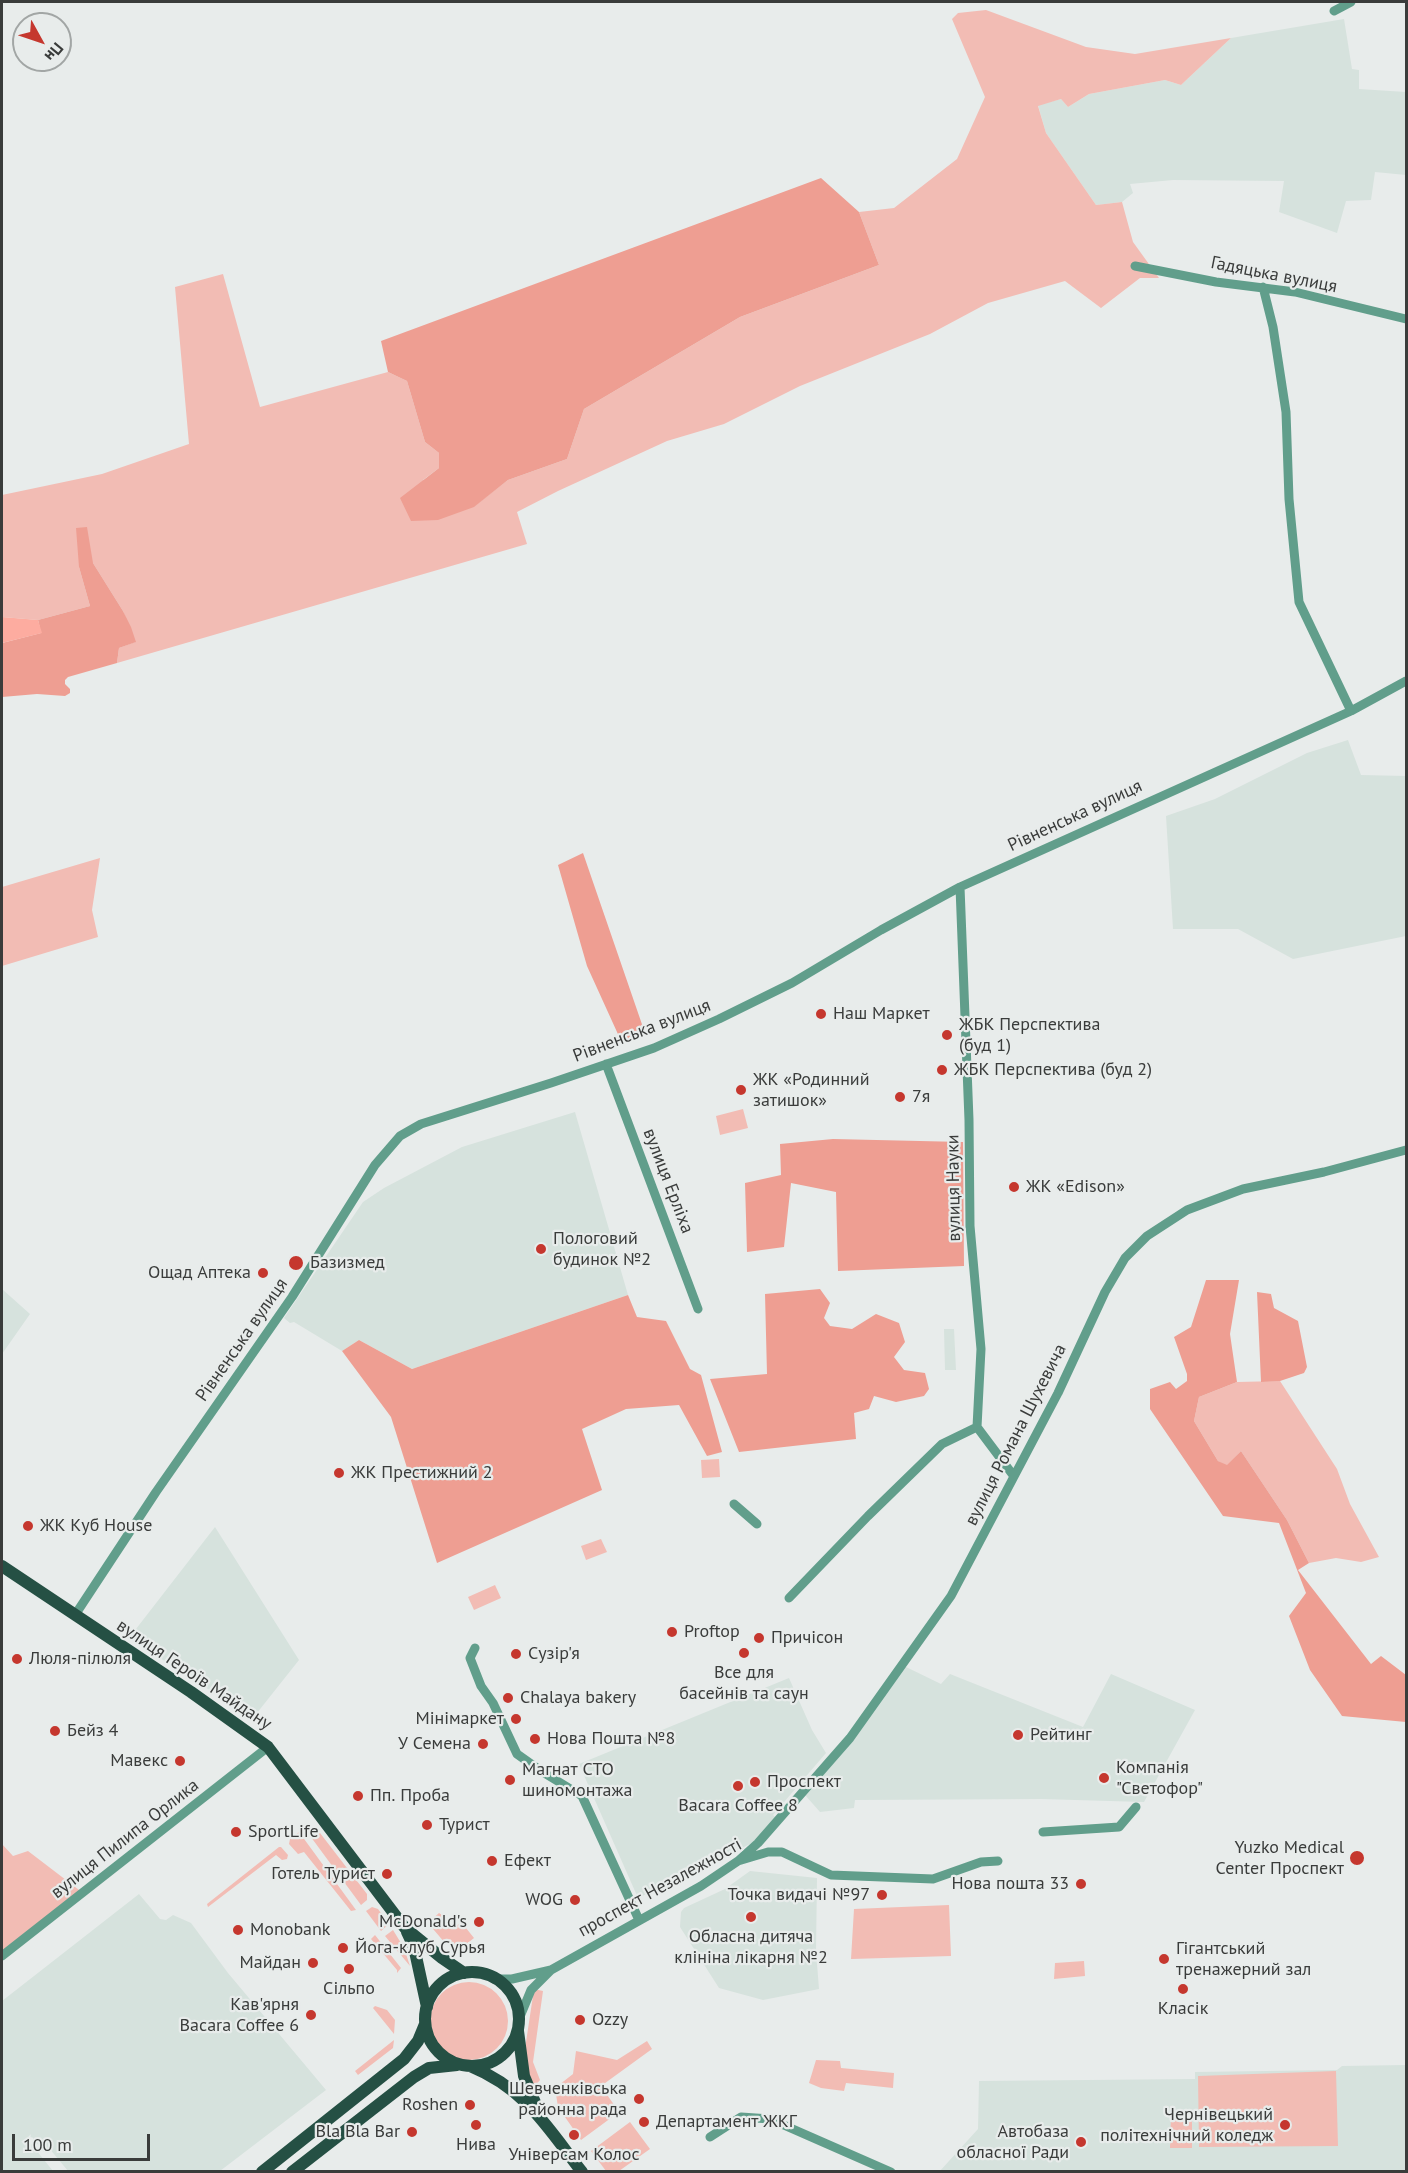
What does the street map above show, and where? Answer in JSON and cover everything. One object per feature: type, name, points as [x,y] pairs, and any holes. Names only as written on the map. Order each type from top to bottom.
[{"type":"main road","name":"вулиця Героїв Майдану","points":[[2,1566],[191,1692],[268,1747],[405,1928]]},
{"type":"main road","points":[[405,1928],[441,1958],[464,1973]]},
{"type":"main road","points":[[262,2172],[410,2052],[425,2024],[427,2007],[414,1947],[405,1928]]},
{"type":"main road","points":[[427,2007],[441,1984],[456,1975],[474,1972],[502,1983],[509,1990],[518,2008],[524,2076],[540,2116]]},
{"type":"main road","points":[[425,2024],[429,2037],[438,2052],[452,2062],[490,2074],[505,2084],[540,2116],[582,2172]]},
{"type":"main road","points":[[292,2172],[400,2087],[429,2068],[484,2064],[502,2055],[510,2047],[518,2024]]},
{"type":"street","points":[[1334,11],[1351,2]]},
{"type":"street","name":"Гадяцька вулиця","points":[[1135,266],[1216,282],[1295,292],[1407,320]]},
{"type":"street","points":[[1263,287],[1273,327],[1286,412],[1289,500],[1299,602],[1351,711]]},
{"type":"street","name":"Рівненська вулиця","points":[[75,1615],[156,1492],[292,1297],[375,1165],[400,1136],[422,1124],[654,1048],[719,1019],[792,983],[881,930],[960,887],[1351,711],[1407,681]]},
{"type":"street","name":"вулиця Науки","points":[[960,887],[969,1120],[970,1226],[981,1349],[977,1427]]},
{"type":"street","name":"вулиця Ерліха","points":[[606,1065],[698,1310]]},
{"type":"street","name":"вулиця Романа Шухевича","points":[[738,1861],[758,1843],[850,1738],[951,1596],[1058,1393],[1110,1284],[1125,1258],[1147,1236],[1187,1210],[1243,1190],[1407,1150]]},
{"type":"street","points":[[789,1598],[942,1444],[977,1427],[1013,1475]]},
{"type":"street","points":[[734,1504],[757,1524]]},
{"type":"street","points":[[475,1648],[470,1658],[481,1686],[493,1703],[517,1754],[582,1796],[639,1920]]},
{"type":"street","name":"вулиця Пилипа Орлика","points":[[2,1956],[268,1747]]},
{"type":"street","points":[[1043,1832],[1119,1827],[1136,1807]]},
{"type":"street","name":"проспект Незалежності","points":[[551,1970],[701,1886],[738,1861],[768,1852],[782,1852],[831,1875],[933,1879],[981,1862],[998,1861]]},
{"type":"street","points":[[494,1979],[512,1979],[551,1970]]},
{"type":"street","points":[[518,2024],[531,1990],[551,1970]]},
{"type":"street","points":[[710,2137],[741,2117],[770,2120],[891,2172]]},
{"type":"shaded area","points":[[986,10],[1086,47],[1135,54],[1231,38],[1181,85],[1165,80],[1089,94],[1068,107],[1061,99],[1038,106],[1046,133],[1096,205],[1122,202],[1133,242],[1159,278],[1140,278],[1101,308],[1065,281],[988,303],[930,334],[800,386],[724,424],[667,441],[517,512],[527,544],[117,663],[119,648],[135,642],[123,611],[93,563],[79,567],[90,606],[38,620],[2,617],[2,495],[102,474],[189,444],[175,287],[223,274],[260,407],[388,372],[407,381],[425,442],[439,453],[439,468],[423,480],[473,507],[508,480],[567,459],[584,409],[740,317],[879,265],[859,212],[894,208],[957,159],[985,97],[952,19],[958,13]]},
{"type":"shaded area","points":[[1344,19],[1352,69],[1359,70],[1359,89],[1406,92],[1406,175],[1375,172],[1371,200],[1346,201],[1337,233],[1279,212],[1284,181],[1173,180],[1130,184],[1133,193],[1122,202],[1096,205],[1046,133],[1038,105],[1061,99],[1068,107],[1089,94],[1165,80],[1181,85],[1231,38]]},
{"type":"shaded area","points":[[821,178],[859,212],[879,265],[740,317],[584,409],[567,459],[508,480],[474,507],[438,520],[411,521],[400,498],[439,468],[439,453],[425,442],[407,381],[388,372],[381,341]]},
{"type":"shaded area","points":[[87,527],[93,563],[123,611],[136,642],[119,648],[117,663],[68,677],[65,684],[70,689],[70,693],[65,696],[37,694],[2,697],[2,643],[41,633],[38,620],[90,606],[79,567],[76,528]]},
{"type":"shaded area","points":[[2,617],[38,620],[42,633],[2,643]]},
{"type":"shaded area","points":[[1348,740],[1361,775],[1406,776],[1406,936],[1293,959],[1238,929],[1173,929],[1166,816],[1215,799],[1307,753]]},
{"type":"shaded area","points":[[583,853],[646,1036],[622,1043],[587,966],[558,865]]},
{"type":"shaded area","points":[[100,858],[92,910],[98,937],[2,966],[2,887]]},
{"type":"shaded area","points":[[743,1109],[748,1128],[720,1135],[716,1116]]},
{"type":"shaded area","points":[[575,1112],[628,1295],[412,1369],[359,1340],[342,1351],[284,1318],[363,1202],[384,1188],[462,1147]]},
{"type":"shaded area","points":[[833,1139],[963,1142],[964,1266],[838,1271],[836,1192],[791,1183],[784,1247],[747,1252],[745,1183],[781,1175],[780,1144]]},
{"type":"shaded area","points":[[1206,1280],[1239,1280],[1230,1334],[1237,1382],[1199,1397],[1194,1421],[1218,1461],[1227,1465],[1241,1451],[1287,1520],[1309,1563],[1298,1570],[1371,1664],[1381,1656],[1406,1675],[1406,1722],[1342,1716],[1310,1670],[1289,1616],[1306,1593],[1279,1523],[1223,1516],[1150,1409],[1150,1389],[1170,1382],[1176,1389],[1187,1381],[1187,1374],[1174,1337],[1191,1327]]},
{"type":"shaded area","points":[[2,1289],[30,1314],[2,1354]]},
{"type":"shaded area","points":[[820,1289],[830,1303],[824,1318],[830,1326],[852,1329],[876,1314],[899,1323],[905,1342],[894,1357],[904,1370],[925,1373],[929,1389],[924,1396],[896,1402],[874,1396],[869,1409],[854,1413],[856,1439],[739,1452],[710,1379],[767,1374],[765,1294]]},
{"type":"shaded area","points":[[1257,1292],[1271,1294],[1274,1308],[1298,1321],[1307,1367],[1304,1373],[1280,1381],[1261,1382]]},
{"type":"shaded area","points":[[628,1295],[637,1317],[666,1321],[690,1369],[701,1375],[722,1452],[707,1456],[679,1405],[626,1409],[582,1429],[602,1490],[437,1563],[391,1417],[342,1351],[359,1340],[412,1369]]},
{"type":"shaded area","points":[[944,1329],[954,1329],[956,1370],[945,1370]]},
{"type":"shaded area","points":[[1280,1381],[1337,1469],[1350,1504],[1379,1557],[1361,1562],[1336,1558],[1309,1563],[1287,1520],[1241,1451],[1227,1466],[1218,1461],[1194,1421],[1199,1397],[1237,1382]]},
{"type":"shaded area","points":[[719,1459],[720,1477],[702,1478],[701,1460]]},
{"type":"shaded area","points":[[215,1527],[299,1660],[253,1718],[129,1638]]},
{"type":"shaded area","points":[[601,1539],[607,1552],[586,1560],[581,1546]]},
{"type":"shaded area","points":[[495,1585],[501,1598],[474,1610],[468,1597]]},
{"type":"shaded area","name":"Рейтинг","points":[[904,1666],[941,1684],[950,1674],[1083,1727],[1111,1674],[1195,1710],[1144,1802],[1041,1799],[855,1800],[854,1808],[820,1812],[805,1795]]},
{"type":"shaded area","points":[[789,1678],[812,1730],[826,1753],[773,1815],[777,1819],[758,1838],[638,1898],[579,1764]]},
{"type":"shaded area","points":[[311,1828],[320,1833],[367,1894],[367,1900],[361,1905],[305,1829]]},
{"type":"shaded area","points":[[299,1832],[356,1910],[351,1911],[304,1852],[298,1854],[289,1844],[290,1839]]},
{"type":"shaded area","points":[[2,1844],[13,1856],[28,1851],[83,1893],[2,1956]]},
{"type":"shaded area","points":[[279,1847],[288,1855],[287,1859],[282,1860],[276,1855],[208,1907],[207,1904]]},
{"type":"shaded area","points":[[750,1871],[817,1878],[816,1951],[819,1989],[763,2000],[719,1988],[680,1927],[681,1912],[684,1908],[725,1889]]},
{"type":"shaded area","points":[[139,1894],[160,1919],[166,1920],[173,1915],[191,1923],[228,1973],[326,2090],[220,2171],[68,2171],[49,2148],[44,2152],[32,2137],[28,2140],[53,2171],[2,2171],[2,2001]]},
{"type":"shaded area","points":[[949,1905],[951,1956],[851,1959],[854,1909]]},
{"type":"shaded area","points":[[372,1907],[378,1909],[389,1924],[381,1931],[366,1911]]},
{"type":"shaded area","points":[[439,1913],[457,1925],[462,1923],[474,1938],[464,1946],[445,1943],[428,1923]]},
{"type":"shaded area","points":[[393,1930],[404,1948],[410,1966],[385,1936]]},
{"type":"shaded area","points":[[375,1935],[401,1968],[397,1973],[397,1970],[371,1939]]},
{"type":"shaded area","points":[[1084,1961],[1085,1976],[1054,1979],[1055,1963]]},
{"type":"shaded area","points":[[461,1982],[477,1982],[491,1988],[502,1999],[508,2013],[508,2029],[502,2043],[491,2054],[477,2060],[461,2060],[447,2054],[436,2043],[430,2029],[430,2013],[436,1999],[447,1988]]},
{"type":"shaded area","points":[[534,1989],[543,1991],[533,2062],[540,2080],[534,2087],[523,2062]]},
{"type":"shaded area","points":[[375,2006],[387,2010],[395,2020],[394,2034],[373,2008]]},
{"type":"shaded area","points":[[394,2040],[393,2048],[358,2075],[355,2071]]},
{"type":"shaded area","points":[[647,2041],[652,2049],[601,2086],[619,2112],[581,2140],[558,2107],[555,2088],[573,2074],[576,2051],[617,2060]]},
{"type":"shaded area","points":[[816,2060],[840,2061],[841,2068],[894,2073],[893,2088],[846,2083],[844,2091],[821,2088],[809,2083]]},
{"type":"shaded area","points":[[1406,2065],[1406,2171],[939,2172],[978,2129],[979,2081],[1195,2079],[1195,2072],[1337,2070],[1342,2066]]},
{"type":"shaded area","points":[[1336,2071],[1338,2146],[1199,2147],[1198,2076]]},
{"type":"shaded area","points":[[1171,2116],[1192,2116],[1192,2148],[1170,2148]]},
{"type":"shaded area","points":[[630,2122],[650,2149],[619,2171],[606,2171],[591,2151]]},
{"type":"place","name":"Наш Маркет","points":[[821,1014]]},
{"type":"place","name":"ЖБК Перспектива (буд 1)","points":[[947,1035]]},
{"type":"place","name":"ЖБК Перспектива (буд 2)","points":[[942,1070]]},
{"type":"place","name":"ЖК «Родинний затишок»","points":[[741,1090]]},
{"type":"place","name":"7я","points":[[900,1097]]},
{"type":"place","name":"ЖК «Edison»","points":[[1014,1187]]},
{"type":"place","name":"Пологовий будинок №2","points":[[541,1249]]},
{"type":"place","name":"Базизмед","points":[[296,1263]]},
{"type":"place","name":"Ощад Аптека","points":[[263,1273]]},
{"type":"place","name":"ЖК Престижний 2","points":[[339,1473]]},
{"type":"place","name":"ЖК Куб House","points":[[28,1526]]},
{"type":"place","name":"Proftop","points":[[672,1632]]},
{"type":"place","name":"Причісон","points":[[759,1638]]},
{"type":"place","name":"Все для басейнів та саун","points":[[744,1653]]},
{"type":"place","name":"Сузір'я","points":[[516,1654]]},
{"type":"place","name":"Люля-пілюля","points":[[17,1659]]},
{"type":"place","name":"Chalaya bakery","points":[[508,1698]]},
{"type":"place","name":"Мінімаркет","points":[[516,1719]]},
{"type":"place","name":"Бейз 4","points":[[55,1731]]},
{"type":"place","name":"Рейтинг","points":[[1018,1735]]},
{"type":"place","name":"Нова Пошта №8","points":[[535,1739]]},
{"type":"place","name":"У Семена","points":[[483,1744]]},
{"type":"place","name":"Мавекс","points":[[180,1761]]},
{"type":"place","name":"Компанія \"Светофор\"","points":[[1104,1778]]},
{"type":"place","name":"Магнат СТО шиномонтажа","points":[[510,1780]]},
{"type":"place","name":"Проспект","points":[[755,1782]]},
{"type":"place","name":"Bacara Coffee 8","points":[[738,1786]]},
{"type":"place","name":"Пп. Проба","points":[[358,1796]]},
{"type":"place","name":"Турист","points":[[427,1825]]},
{"type":"place","name":"SportLife","points":[[236,1832]]},
{"type":"place","name":"Yuzko Medical Center Проспект","points":[[1357,1858]]},
{"type":"place","name":"Ефект","points":[[492,1861]]},
{"type":"place","name":"Готель Турист","points":[[387,1874]]},
{"type":"place","name":"Нова пошта 33","points":[[1081,1884]]},
{"type":"place","name":"Точка видачі №97","points":[[882,1895]]},
{"type":"place","name":"WOG","points":[[575,1900]]},
{"type":"place","name":"Обласна дитяча клініна лікарня №2","points":[[751,1917]]},
{"type":"place","name":"McDonald's","points":[[479,1922]]},
{"type":"place","name":"Monobank","points":[[238,1930]]},
{"type":"place","name":"Йога-клуб Сурья","points":[[343,1948]]},
{"type":"place","name":"Гігантський тренажерний зал","points":[[1164,1959]]},
{"type":"place","name":"Майдан","points":[[313,1963]]},
{"type":"place","name":"Сільпо","points":[[349,1969]]},
{"type":"place","name":"Класік","points":[[1183,1989]]},
{"type":"place","name":"Кав'ярня Bacara Coffee 6","points":[[311,2015]]},
{"type":"place","name":"Ozzy","points":[[580,2020]]},
{"type":"place","name":"Шевченківська районна рада","points":[[639,2099]]},
{"type":"place","name":"Roshen","points":[[470,2105]]},
{"type":"place","name":"Департамент ЖКГ","points":[[644,2122]]},
{"type":"place","name":"Нива","points":[[476,2125]]},
{"type":"place","name":"Чернівецький політехнічний коледж","points":[[1285,2125]]},
{"type":"place","name":"Bla Bla Bar","points":[[412,2132]]},
{"type":"place","name":"Універсам Колос","points":[[574,2135]]},
{"type":"place","name":"Автобаза обласної Ради","points":[[1081,2142]]}]
